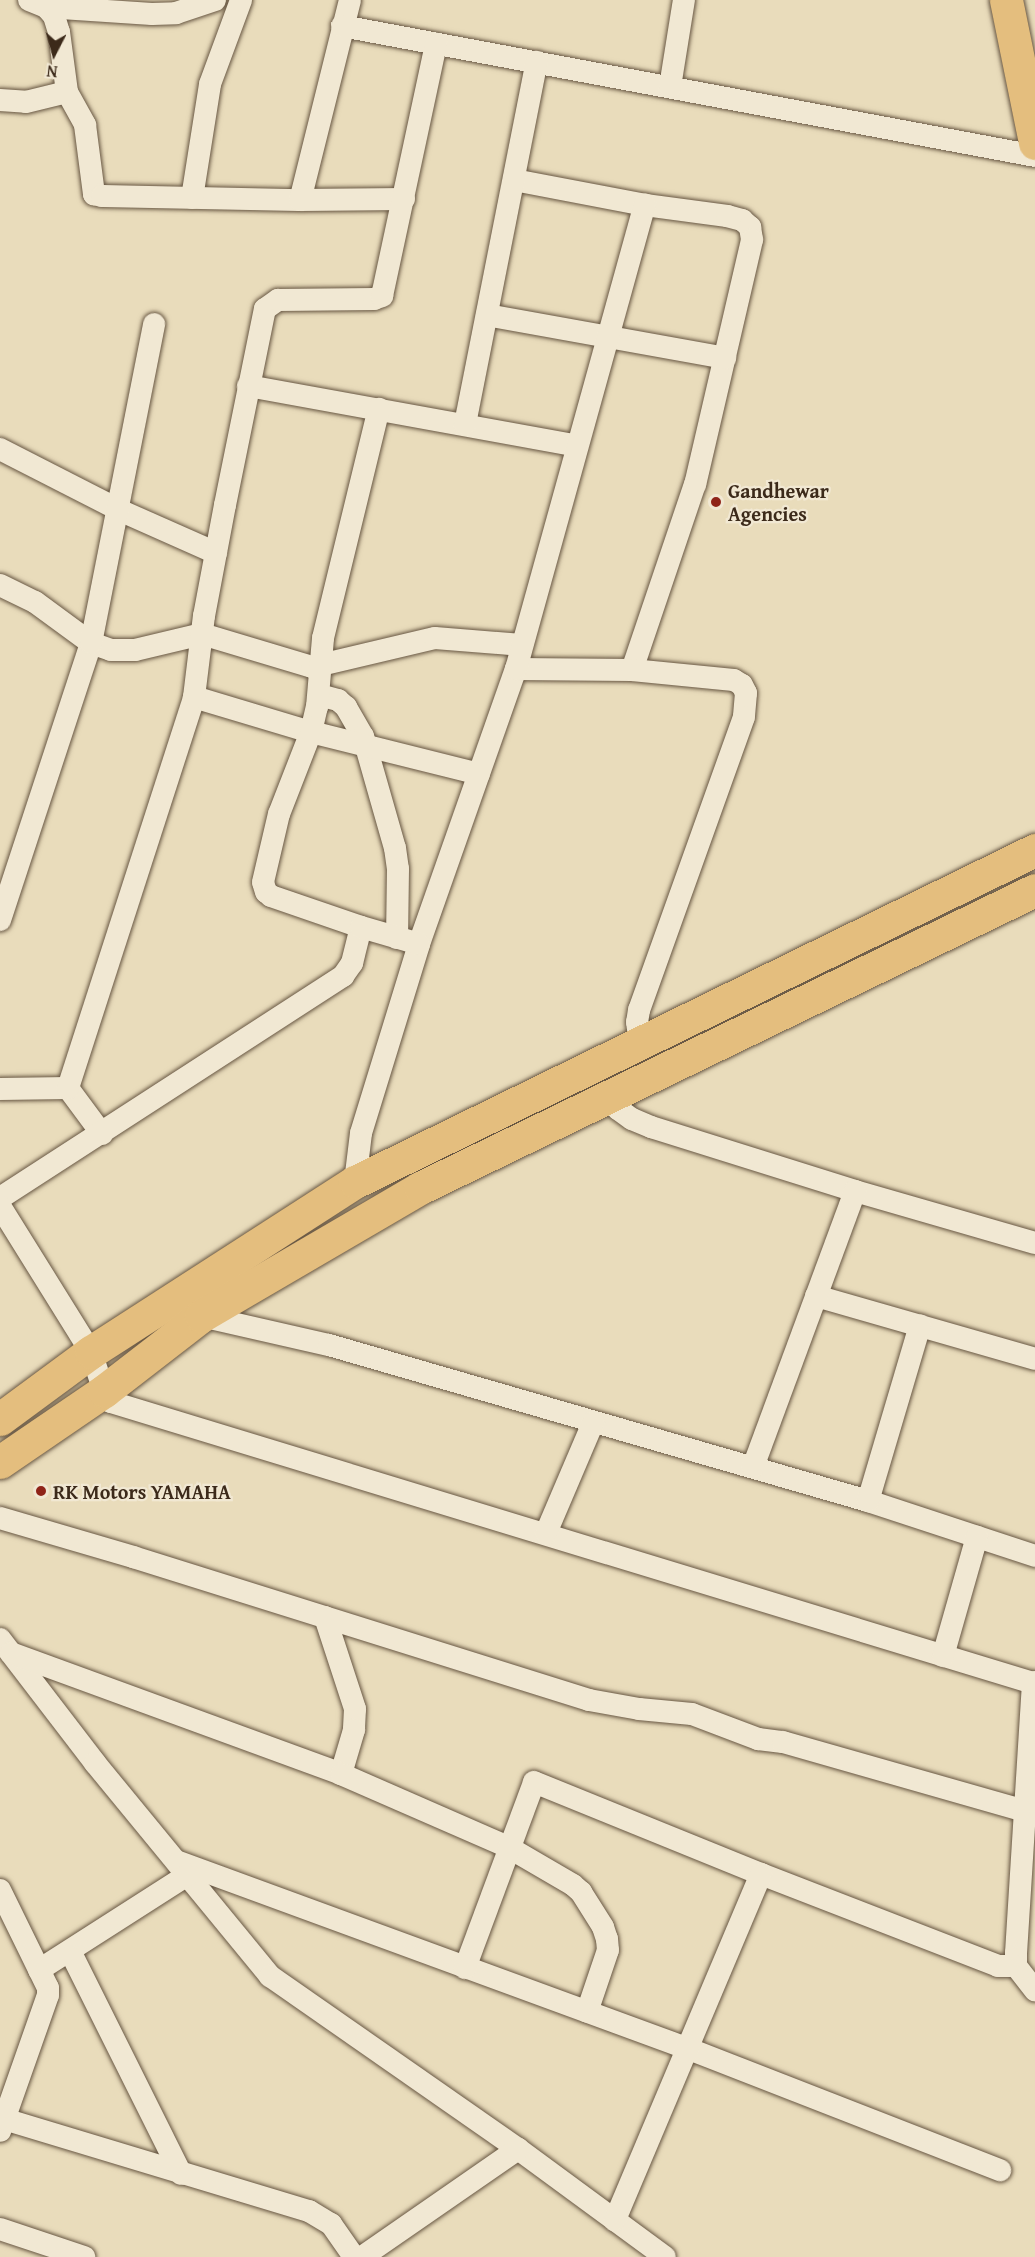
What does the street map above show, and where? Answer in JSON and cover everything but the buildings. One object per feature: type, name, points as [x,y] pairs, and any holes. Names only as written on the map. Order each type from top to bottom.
[{"type":"main road","points":[[1006,0],[1035,143]]},
{"type":"main road","points":[[0,1419],[91,1352],[355,1182],[1035,850]]},
{"type":"main road","points":[[0,1462],[104,1391],[201,1316],[420,1188],[1035,890]]},
{"type":"street","points":[[38,4],[152,14],[176,13],[215,0]]},
{"type":"street","points":[[192,198],[210,84],[241,0]]},
{"type":"street","points":[[300,200],[350,0]]},
{"type":"street","points":[[670,87],[684,0]]},
{"type":"street","points":[[38,4],[54,16],[59,32],[67,92],[85,125],[94,194],[300,200],[404,199]]},
{"type":"street","points":[[342,26],[1035,156]]},
{"type":"street","points":[[68,1088],[194,697],[216,553],[265,309],[270,303],[278,300],[374,299],[382,296],[436,44]]},
{"type":"street","points":[[465,424],[537,62]]},
{"type":"street","points":[[0,100],[26,102],[67,92]]},
{"type":"street","points":[[514,180],[645,205],[728,216],[742,220],[750,227],[752,240],[695,484],[632,670]]},
{"type":"street","points":[[355,1182],[361,1133],[419,944],[516,669],[645,205]]},
{"type":"street","points":[[487,315],[725,358]]},
{"type":"street","points":[[0,920],[91,643],[154,324]]},
{"type":"street","points":[[248,386],[578,446]]},
{"type":"street","points":[[379,408],[323,638],[319,695],[311,732],[279,814],[263,882],[266,892],[271,896],[419,944]]},
{"type":"street","points":[[0,449],[119,510],[216,553]]},
{"type":"street","points":[[0,585],[35,602],[91,643],[122,651],[202,634],[301,666],[321,666],[411,641],[435,638],[522,645]]},
{"type":"street","points":[[516,669],[632,670],[734,680],[742,685],[746,693],[746,706],[639,1010],[637,1022],[640,1044]]},
{"type":"street","points":[[319,695],[338,700],[363,736],[395,848],[398,869],[397,938]]},
{"type":"street","points":[[194,697],[311,732],[479,774]]},
{"type":"street","points":[[0,1198],[343,976],[352,963],[361,927]]},
{"type":"street","points":[[0,1089],[68,1088]]},
{"type":"street","points":[[68,1088],[102,1134]]},
{"type":"street","points":[[611,1095],[618,1109],[632,1119],[651,1127],[855,1191],[1035,1243]]},
{"type":"street","points":[[753,1467],[855,1191]]},
{"type":"street","points":[[0,1206],[91,1352],[104,1391],[111,1402],[123,1408],[546,1533],[1034,1683],[1025,1811],[1028,1871],[1016,1966],[1035,1990]]},
{"type":"street","points":[[816,1296],[1035,1359]]},
{"type":"street","points":[[201,1316],[329,1345],[593,1423],[753,1467],[868,1501],[1035,1556]]},
{"type":"street","points":[[868,1501],[920,1326]]},
{"type":"street","points":[[546,1533],[593,1423]]},
{"type":"street","points":[[0,1518],[589,1700],[639,1709],[692,1714],[758,1739],[783,1742],[1025,1811]]},
{"type":"street","points":[[943,1656],[977,1537]]},
{"type":"street","points":[[324,1617],[355,1709],[354,1730],[341,1774]]},
{"type":"street","points":[[5,1646],[341,1774],[508,1847],[581,1892],[603,1927],[608,1950],[587,2012]]},
{"type":"street","points":[[5,1646],[95,1763],[184,1868],[270,1976],[518,2149],[665,2257]]},
{"type":"street","points":[[465,1968],[534,1782],[761,1874],[998,1966],[1016,1966]]},
{"type":"street","points":[[39,1971],[184,1868]]},
{"type":"street","points":[[184,1868],[689,2049],[1000,2170]]},
{"type":"street","points":[[615,2220],[761,1874]]},
{"type":"street","points":[[0,1890],[48,1995],[2,2125],[181,2174],[323,2217],[331,2224],[354,2257]]},
{"type":"street","points":[[70,1951],[181,2174]]},
{"type":"street","points":[[362,2257],[518,2149]]},
{"type":"street","points":[[0,2229],[84,2257]]},
{"type":"place","name":"Gandhewar Agencies","points":[[716,502]]},
{"type":"place","name":"RK Motors YAMAHA","points":[[41,1491]]}]
